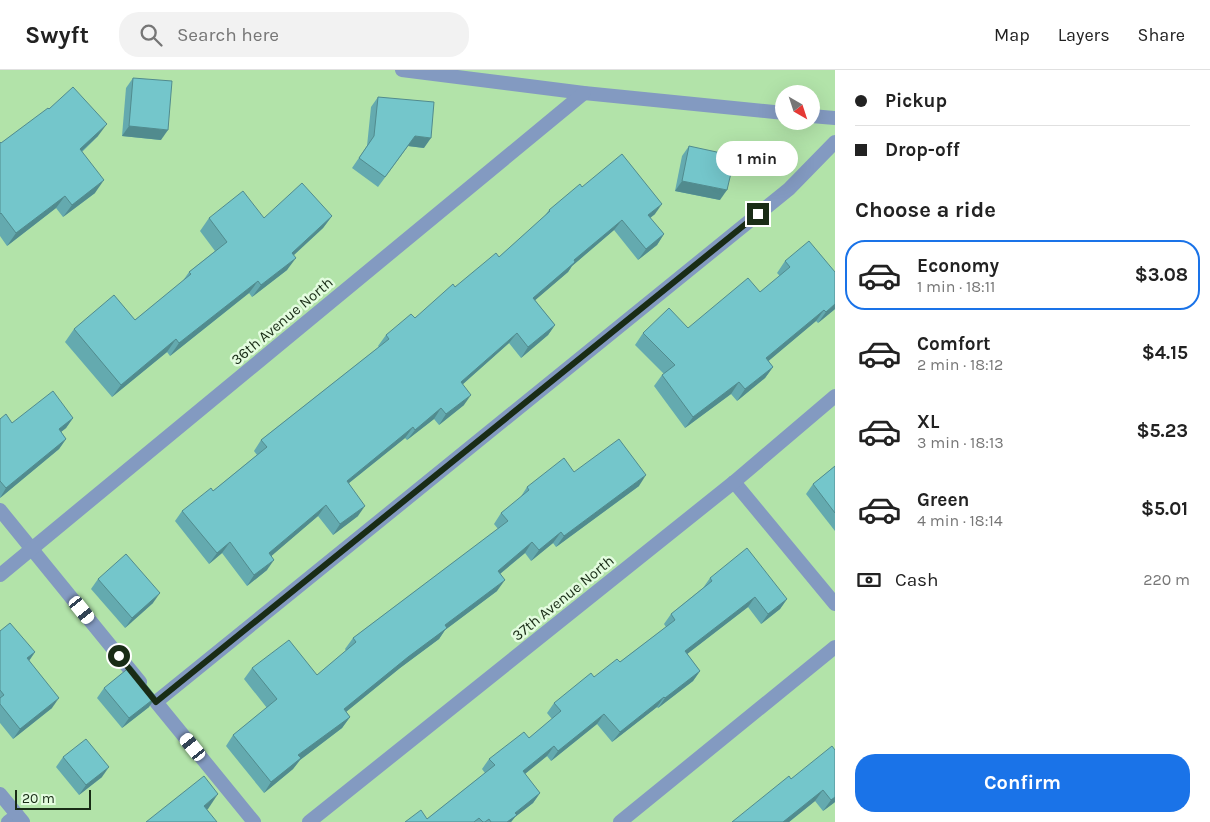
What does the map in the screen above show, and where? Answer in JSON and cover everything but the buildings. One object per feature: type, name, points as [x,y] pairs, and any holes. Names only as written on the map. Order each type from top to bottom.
[{"type":"street","points":[[402,70],[584,93],[775,112]]},
{"type":"street","name":"36th Avenue North","points":[[0,575],[584,93]]},
{"type":"street","points":[[820,117],[835,118]]},
{"type":"street","points":[[156,702],[789,189],[835,142]]},
{"type":"street","name":"37th Avenue North","points":[[309,822],[734,482],[835,396]]},
{"type":"street","points":[[734,482],[835,604]]},
{"type":"street","points":[[0,510],[254,822]]},
{"type":"street","points":[[620,822],[835,647]]},
{"type":"street","points":[[0,794],[16,820]]},
{"type":"route","points":[[119,656],[156,702],[758,214]]}]
